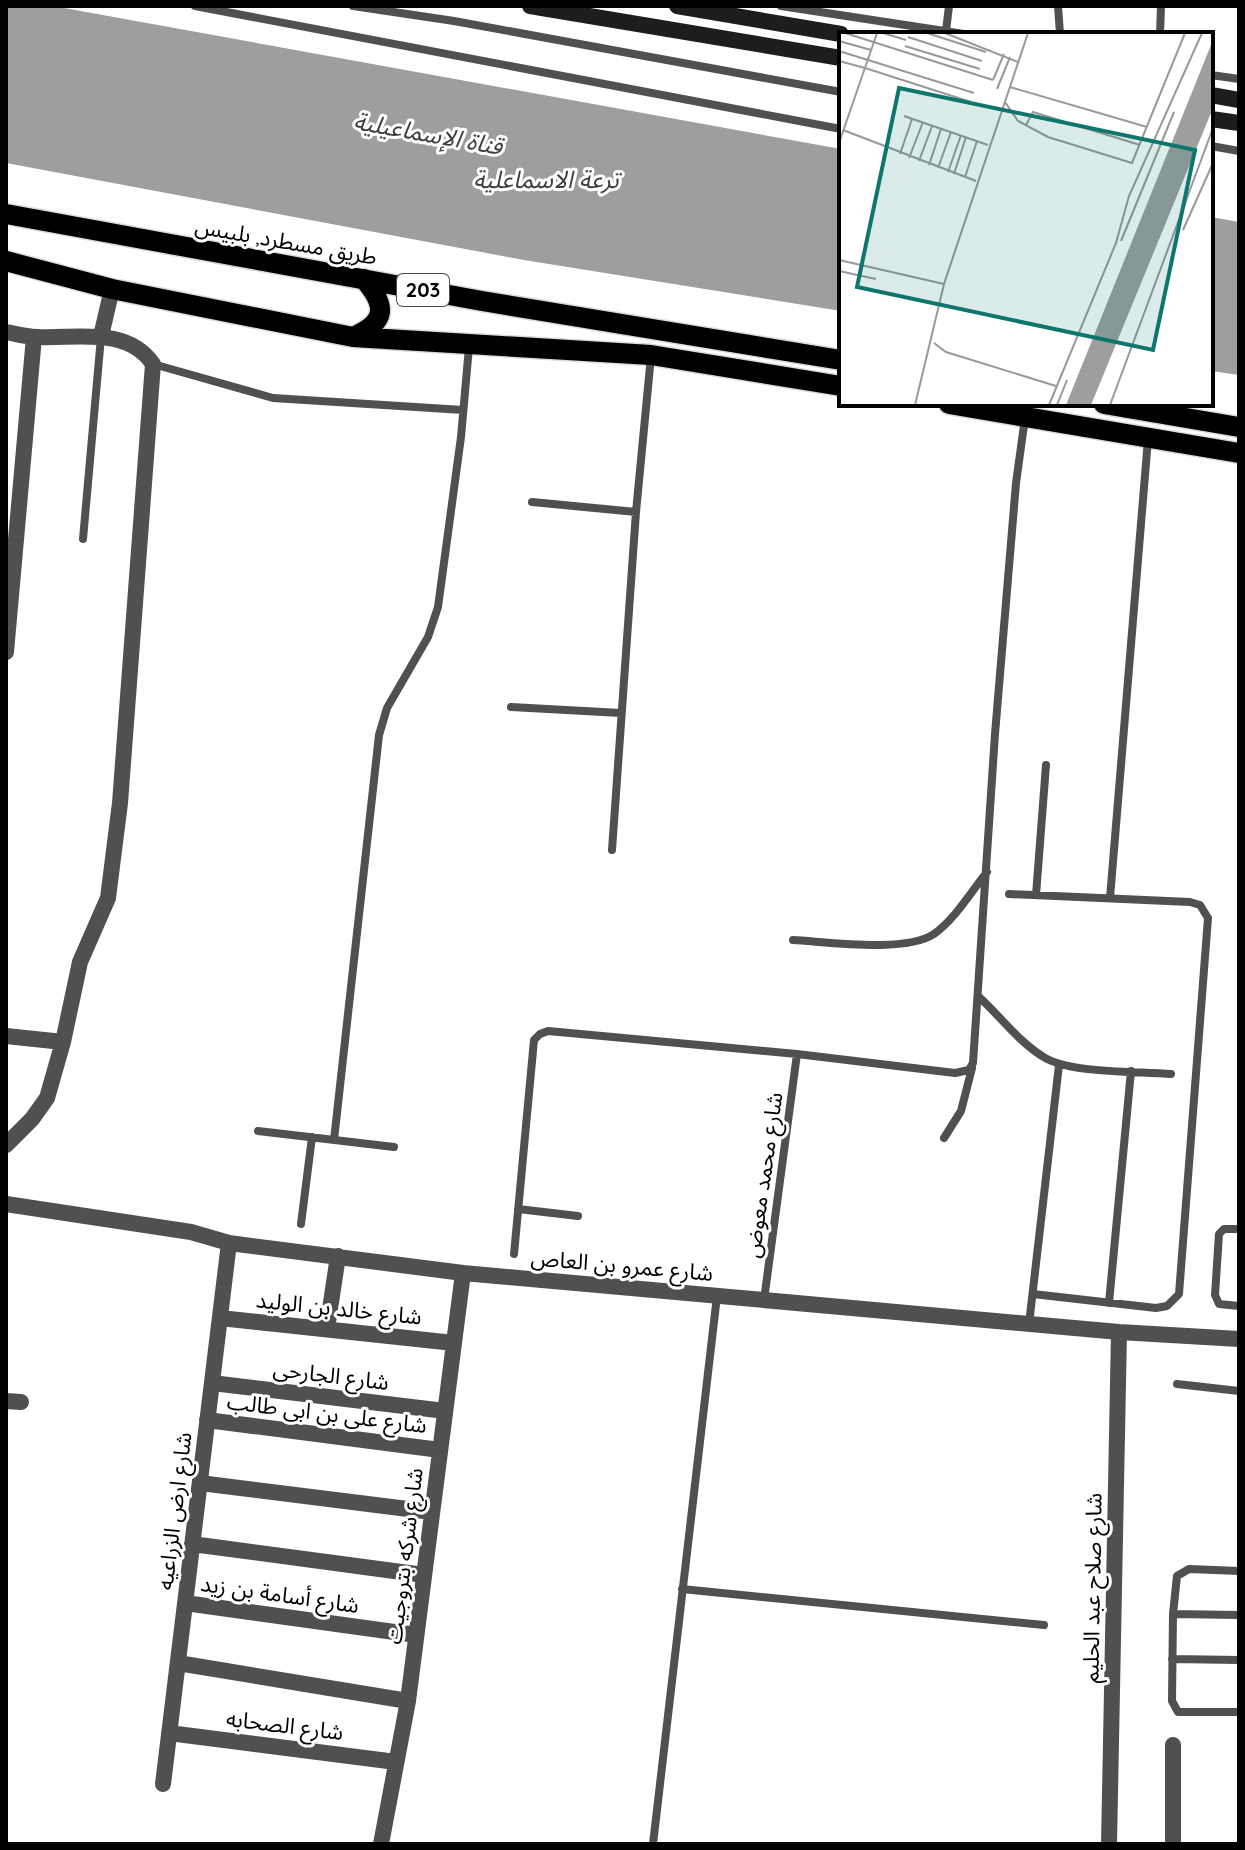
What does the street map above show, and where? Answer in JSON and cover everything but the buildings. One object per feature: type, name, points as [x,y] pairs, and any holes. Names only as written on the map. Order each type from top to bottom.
[{"type":"main road","points":[[530,6],[839,58]]},
{"type":"main road","points":[[677,6],[839,34]]},
{"type":"main road","points":[[1213,95],[1239,100]]},
{"type":"main road","points":[[1213,119],[1239,123]]},
{"type":"main road","name":"طريق مسطرد, بلبيس","points":[[6,214],[839,360]]},
{"type":"main road","points":[[6,261],[112,289],[353,337],[651,355],[839,386]]},
{"type":"main road","points":[[353,337],[370,329],[380,318],[381,304],[364,279]]},
{"type":"main road","points":[[962,406],[1239,453]]},
{"type":"main road","points":[[1116,406],[1239,427]]},
{"type":"street","points":[[101,336],[112,289]]},
{"type":"street","points":[[6,332],[34,337],[101,336],[133,345],[144,351],[153,364],[120,803],[108,898],[80,962],[47,1098],[32,1119],[6,1145]]},
{"type":"street","points":[[6,652],[34,337]]},
{"type":"street","points":[[6,1036],[63,1042]]},
{"type":"street","name":"شارع عمرو بن العاص","points":[[6,1204],[191,1232],[229,1243],[463,1273],[1119,1332],[1239,1339]]},
{"type":"street","name":"شارع ارض الزراعيه","points":[[163,1784],[229,1243]]},
{"type":"street","points":[[327,1329],[338,1256]]},
{"type":"street","name":"شارع شركه بتروجيت","points":[[381,1844],[408,1701],[463,1273]]},
{"type":"street","name":"شارع خالد بن الوليد","points":[[220,1318],[454,1343]]},
{"type":"street","name":"شارع صلاح عبد الحليم","points":[[1109,1844],[1119,1332]]},
{"type":"street","name":"شارع الجارحى","points":[[212,1383],[445,1411]]},
{"type":"street","name":"شارع على بن ابى طالب","points":[[207,1420],[440,1450]]},
{"type":"street","points":[[200,1483],[432,1512]]},
{"type":"street","points":[[192,1544],[424,1575]]},
{"type":"street","name":"شارع أسامة بن زيد","points":[[185,1603],[416,1635]]},
{"type":"street","points":[[178,1663],[408,1701]]},
{"type":"street","name":"شارع الصحابه","points":[[169,1733],[396,1762]]},
{"type":"street","points":[[1173,1745],[1173,1844]]},
{"type":"lane","points":[[195,6],[839,129]]},
{"type":"lane","points":[[353,6],[454,21],[839,92]]},
{"type":"lane","points":[[720,14],[739,6]]},
{"type":"lane","points":[[781,6],[833,10],[952,32]]},
{"type":"lane","points":[[946,31],[949,6]]},
{"type":"lane","points":[[1058,6],[1060,32]]},
{"type":"lane","points":[[1160,32],[1161,6]]},
{"type":"lane","points":[[1213,75],[1239,79]]},
{"type":"lane","points":[[1213,146],[1239,151]]},
{"type":"lane","points":[[83,539],[101,336]]},
{"type":"lane","points":[[334,1140],[379,735],[387,708],[428,637],[438,607],[469,346]]},
{"type":"lane","points":[[612,850],[636,512],[651,355]]},
{"type":"lane","points":[[153,364],[273,398],[463,410]]},
{"type":"lane","points":[[944,1138],[961,1111],[973,1063],[1016,483],[1025,416]]},
{"type":"lane","points":[[1110,898],[1148,438]]},
{"type":"lane","points":[[532,502],[636,512]]},
{"type":"lane","points":[[511,707],[621,713]]},
{"type":"lane","points":[[1036,895],[1046,765]]},
{"type":"lane","points":[[793,940],[897,945],[917,942],[943,926],[987,872]]},
{"type":"lane","points":[[1009,894],[1195,902],[1204,908],[1208,923],[1181,1289],[1172,1303],[1162,1307],[1033,1294]]},
{"type":"lane","points":[[978,996],[1039,1055],[1059,1065],[1171,1074]]},
{"type":"lane","points":[[514,1254],[534,1040],[540,1034],[548,1031],[797,1054],[955,1073],[969,1070],[973,1063]]},
{"type":"lane","name":"شارع محمد معوض","points":[[764,1300],[797,1054]]},
{"type":"lane","points":[[1029,1324],[1059,1065]]},
{"type":"lane","points":[[1109,1303],[1131,1071]]},
{"type":"lane","points":[[258,1131],[394,1147]]},
{"type":"lane","points":[[301,1224],[312,1137]]},
{"type":"lane","points":[[518,1209],[578,1216]]},
{"type":"lane","points":[[1239,1229],[1224,1229],[1219,1234],[1215,1295],[1219,1304],[1239,1306]]},
{"type":"lane","points":[[653,1844],[717,1296]]},
{"type":"lane","points":[[1177,1384],[1239,1391]]},
{"type":"lane","points":[[1239,1571],[1189,1569],[1177,1576],[1172,1659],[1172,1701],[1178,1712],[1239,1712]]},
{"type":"lane","points":[[682,1589],[1044,1625]]},
{"type":"lane","points":[[1173,1614],[1239,1615]]},
{"type":"lane","points":[[1172,1659],[1239,1660]]},
{"type":"water","name":"ترعة الاسماعلية","points":[[6,6],[53,6],[839,149],[839,311],[524,260],[6,163]]},
{"type":"water","points":[[1213,217],[1239,222],[1239,375],[1213,371]]},
{"type":"water label","name":"قناة الإسماعيلية","points":[[428,134]]}]
